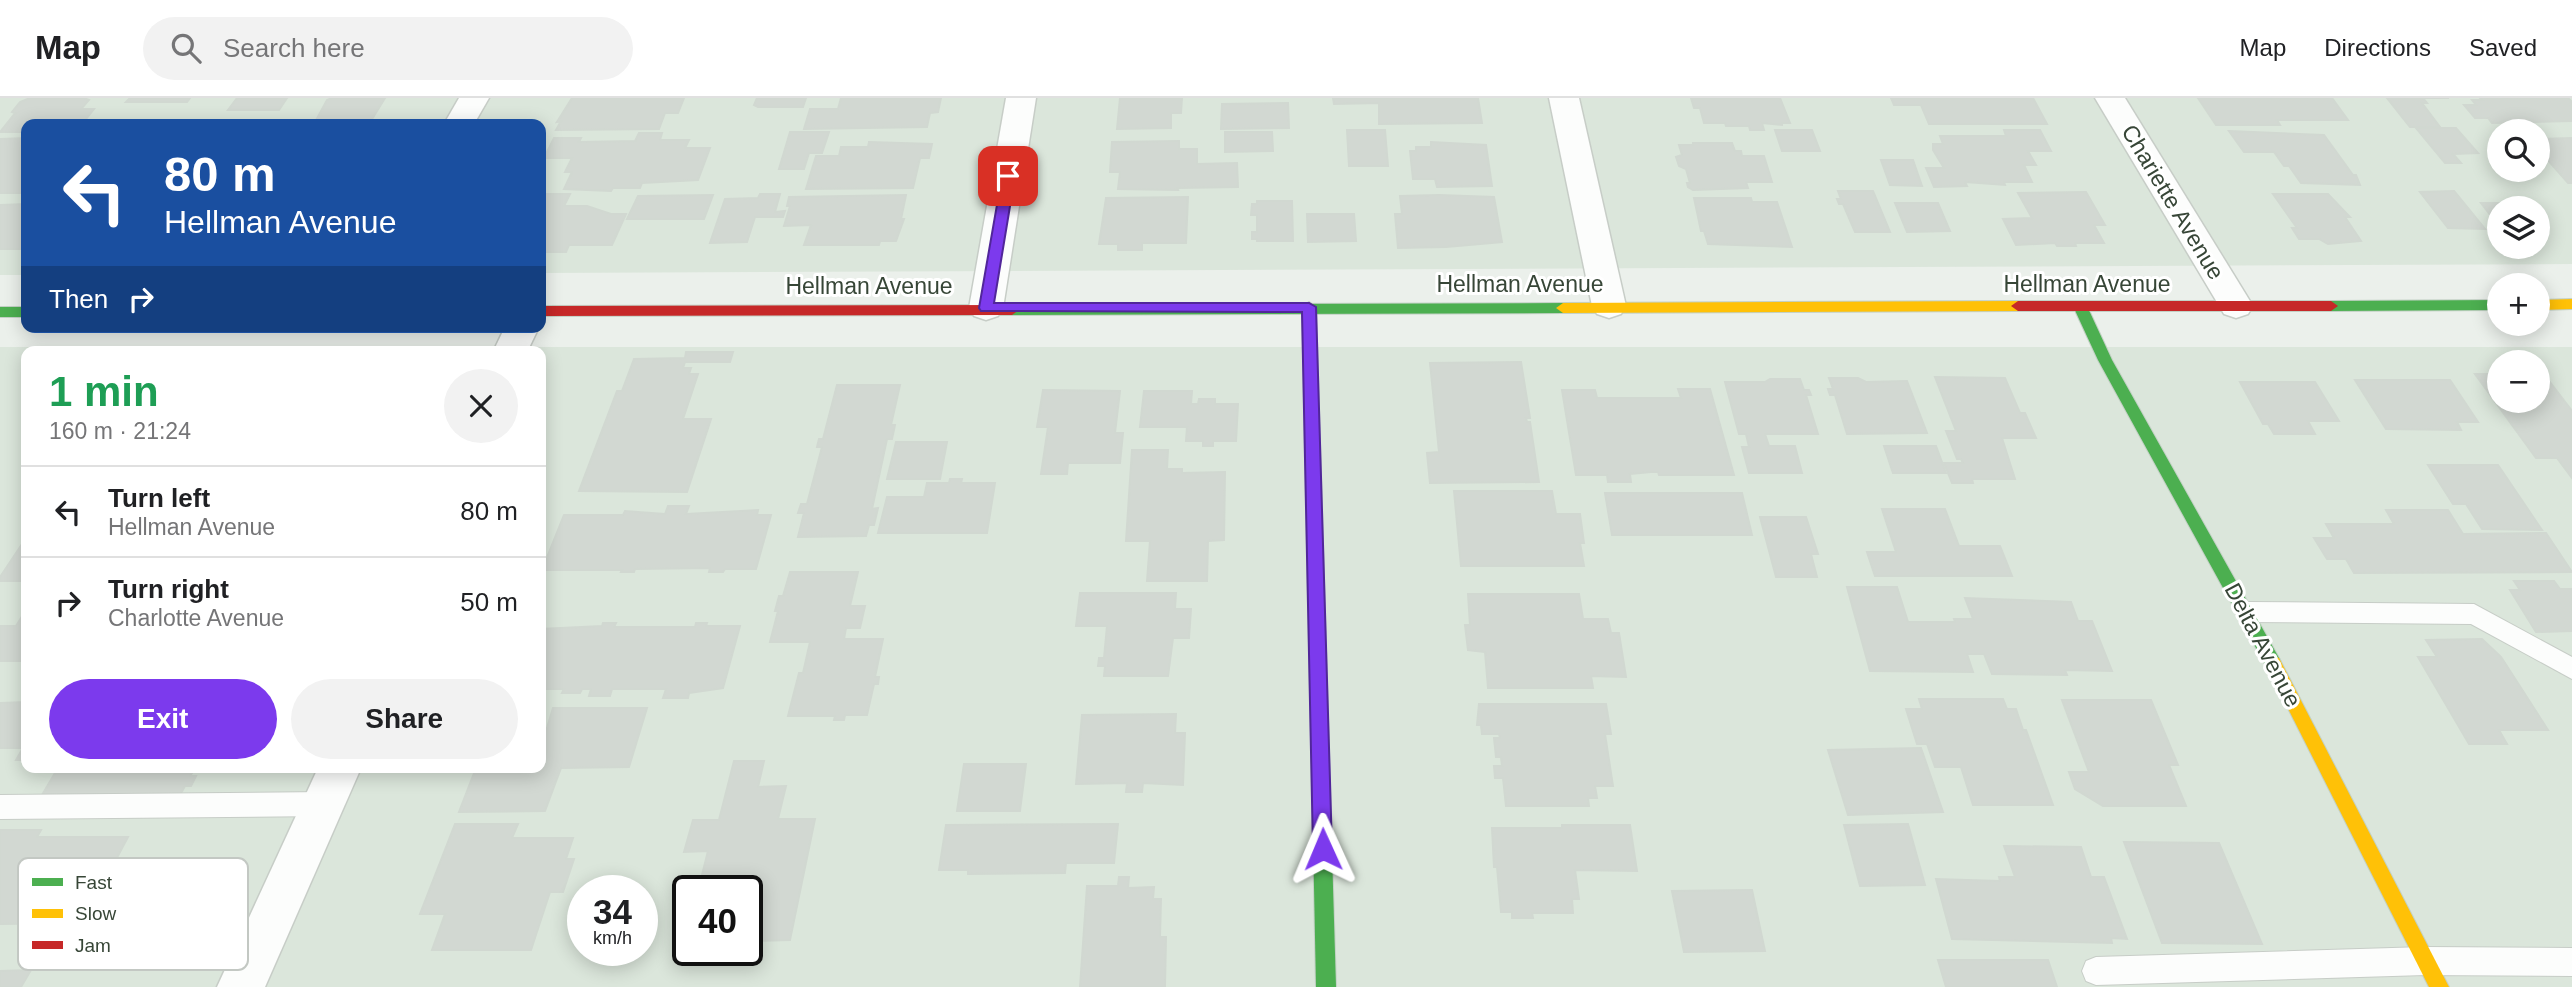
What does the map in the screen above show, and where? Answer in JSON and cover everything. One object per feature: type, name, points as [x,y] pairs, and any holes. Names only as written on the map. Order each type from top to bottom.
[{"type":"street","points":[[462,119],[474,98]]},
{"type":"street","points":[[986,308],[1021,98]]},
{"type":"street","points":[[1564,98],[1609,306]]},
{"type":"street","name":"Chariette Avenue","points":[[2110,98],[2236,306]]},
{"type":"street","points":[[2550,304],[2572,304]]},
{"type":"street","name":"Hellman Avenue","points":[[546,311],[2487,305]]},
{"type":"street","name":"Delta Avenue","points":[[2080,306],[2105,360],[2247,612],[2439,987]]},
{"type":"street","points":[[1309,307],[1326,987]]},
{"type":"street","points":[[0,312],[21,312]]},
{"type":"street","points":[[241,987],[332,786]]},
{"type":"lane","points":[[2247,612],[2474,614],[2572,669]]},
{"type":"lane","points":[[0,807],[332,786]]},
{"type":"lane","points":[[2096,971],[2425,961],[2572,961]]},
{"type":"shaded area","points":[[0,98],[2572,98],[2572,264],[546,273],[546,119],[21,119],[21,275],[0,275]]},
{"type":"shaded area","points":[[0,347],[21,347],[21,773],[546,773],[546,347],[2572,347],[2572,987],[0,987]]},
{"type":"building","points":[[30,98],[84,98],[89,100],[81,109],[94,109],[86,119],[21,119],[21,132],[0,132],[20,102]]},
{"type":"building","points":[[130,98],[190,98],[187,102],[126,102]]},
{"type":"building","points":[[237,98],[287,98],[279,110],[228,110]]},
{"type":"building","points":[[385,98],[372,119],[317,119],[327,100]]},
{"type":"building","points":[[572,98],[684,98],[678,113],[665,113],[659,129],[556,130],[561,121],[557,122]]},
{"type":"building","points":[[757,98],[806,98],[803,107],[758,107],[754,105]]},
{"type":"building","points":[[841,98],[941,98],[938,112],[930,113],[927,127],[804,129],[810,109],[838,109]]},
{"type":"building","points":[[1120,98],[1182,98],[1181,113],[1171,113],[1171,128],[1117,129]]},
{"type":"building","points":[[1333,98],[1478,98],[1482,123],[1379,124],[1379,103],[1334,104]]},
{"type":"building","points":[[1691,98],[1780,98],[1790,123],[1762,123],[1764,130],[1750,130],[1749,126],[1704,123],[1700,108],[1694,108]]},
{"type":"building","points":[[1891,98],[2033,98],[2047,124],[1929,124],[1921,105],[1894,105]]},
{"type":"building","points":[[2198,98],[2332,98],[2348,120],[2277,120],[2280,125],[2216,125]]},
{"type":"building","points":[[2387,98],[2423,98],[2427,103],[2422,103],[2440,127],[2410,127]]},
{"type":"building","points":[[2480,98],[2568,98],[2572,102],[2572,121],[2475,118],[2464,105],[2476,105],[2472,100],[2482,100]]},
{"type":"building","points":[[1288,103],[1289,128],[1221,129],[1222,104]]},
{"type":"building","points":[[2416,128],[2456,128],[2478,153],[2453,154],[2461,163],[2445,163]]},
{"type":"building","points":[[1347,130],[1385,130],[1388,166],[1349,166]]},
{"type":"building","points":[[1775,130],[1812,130],[1820,151],[1782,151]]},
{"type":"building","points":[[2004,130],[2040,130],[2051,151],[2028,151],[2036,165],[2024,165],[2032,182],[2004,182],[2005,185],[1965,182],[1967,186],[1934,187],[1926,168],[1944,168],[1933,150],[1933,144],[1943,144],[1940,136],[2006,136]]},
{"type":"building","points":[[2229,131],[2324,135],[2353,175],[2356,175],[2360,185],[2301,183],[2289,166],[2284,166],[2274,152],[2244,152]]},
{"type":"building","points":[[790,132],[829,132],[822,153],[809,153],[804,169],[779,169]]},
{"type":"building","points":[[1225,132],[1272,132],[1273,151],[1225,152]]},
{"type":"building","points":[[639,133],[662,133],[660,140],[689,140],[685,148],[710,148],[698,180],[642,183],[640,188],[613,188],[611,191],[564,189],[572,172],[565,172],[572,158],[546,158],[554,138],[581,138],[579,142],[635,141]]},
{"type":"building","points":[[21,138],[21,193],[0,193],[0,139]]},
{"type":"building","points":[[2572,138],[2572,183],[2568,183],[2550,163],[2550,139]]},
{"type":"building","points":[[1179,141],[1179,149],[1197,149],[1197,164],[1237,163],[1238,187],[1118,189],[1120,172],[1110,172],[1112,142]]},
{"type":"building","points":[[869,142],[932,144],[929,158],[920,158],[913,188],[806,189],[816,156],[839,156],[841,147],[868,147]]},
{"type":"building","points":[[1431,142],[1486,145],[1492,186],[1437,187],[1435,179],[1413,179],[1410,151],[1416,151],[1416,147],[1431,147]]},
{"type":"building","points":[[1732,143],[1735,151],[1741,151],[1742,156],[1764,156],[1772,182],[1746,182],[1748,188],[1693,190],[1688,187],[1687,183],[1690,183],[1686,169],[1679,166],[1676,157],[1682,155],[1679,145]]},
{"type":"building","points":[[1881,160],[1913,160],[1922,186],[1890,185]]},
{"type":"building","points":[[1838,191],[1873,191],[1890,232],[1855,232],[1843,204],[1839,204],[1837,199],[1841,199]]},
{"type":"building","points":[[2454,191],[2485,229],[2448,228],[2420,192]]},
{"type":"building","points":[[2086,192],[2105,225],[2094,225],[2104,243],[2075,243],[2076,246],[2057,246],[2055,243],[2016,245],[2003,219],[2032,218],[2018,193]]},
{"type":"building","points":[[546,194],[570,194],[564,206],[587,206],[611,214],[626,214],[612,245],[569,245],[566,252],[546,252]]},
{"type":"building","points":[[760,194],[780,194],[775,212],[785,211],[783,217],[755,217],[747,242],[710,243],[725,199],[758,198]]},
{"type":"building","points":[[2273,194],[2328,194],[2350,217],[2345,217],[2361,241],[2328,244],[2319,239],[2299,239],[2292,228],[2297,228]]},
{"type":"building","points":[[713,195],[704,219],[627,219],[638,196]]},
{"type":"building","points":[[906,195],[901,219],[904,219],[896,241],[880,241],[879,245],[804,245],[811,225],[784,226],[790,206],[787,206],[789,197]]},
{"type":"building","points":[[1400,196],[1494,197],[1502,242],[1398,248],[1395,214],[1402,214]]},
{"type":"building","points":[[1188,197],[1186,243],[1142,243],[1142,250],[1118,250],[1118,244],[1099,244],[1106,198]]},
{"type":"building","points":[[1694,198],[1751,198],[1752,202],[1777,202],[1792,247],[1708,244],[1704,231],[1701,231]]},
{"type":"building","points":[[1257,201],[1292,201],[1293,241],[1252,239],[1252,232],[1257,232],[1257,215],[1251,215],[1252,204],[1257,204]]},
{"type":"building","points":[[1895,203],[1938,203],[1950,231],[1907,232]]},
{"type":"building","points":[[21,204],[21,249],[0,249],[0,205]]},
{"type":"building","points":[[1307,214],[1354,214],[1356,241],[1308,242]]},
{"type":"building","points":[[686,352],[733,352],[730,362],[685,362],[683,368],[691,368],[689,374],[698,374],[683,419],[711,419],[687,492],[579,491],[617,391],[622,391],[634,359],[685,358]]},
{"type":"building","points":[[1521,362],[1530,418],[1526,418],[1527,422],[1530,422],[1539,482],[1430,483],[1427,453],[1439,452],[1430,363]]},
{"type":"building","points":[[2475,374],[2487,374],[2487,391]]},
{"type":"building","points":[[1935,377],[2005,378],[2020,413],[2025,413],[2036,438],[2002,438],[2015,479],[1972,479],[1973,483],[1952,483],[1944,463],[1963,463],[1961,459],[1957,459],[1946,431],[1956,431]]},
{"type":"building","points":[[1829,378],[1858,378],[1866,382],[1907,381],[1927,433],[1847,434],[1835,395],[1830,395],[1828,389],[1833,389]]},
{"type":"building","points":[[1770,379],[1800,379],[1804,390],[1809,390],[1811,395],[1806,395],[1818,434],[1765,434],[1769,446],[1795,446],[1802,473],[1749,473],[1742,447],[1749,447],[1746,434],[1739,434],[1725,382],[1765,382]]},
{"type":"building","points":[[2355,380],[2450,380],[2478,422],[2457,422],[2461,430],[2386,429]]},
{"type":"building","points":[[2240,382],[2315,382],[2339,421],[2308,421],[2315,434],[2274,434],[2268,424],[2263,424]]},
{"type":"building","points":[[2550,382],[2572,411],[2572,478],[2557,458],[2536,458],[2503,413],[2550,413]]},
{"type":"building","points":[[837,385],[900,385],[891,425],[895,425],[892,439],[887,439],[872,509],[878,508],[874,525],[869,525],[866,536],[798,537],[804,513],[798,513],[801,504],[807,504],[822,447],[817,447],[819,439],[823,439]]},
{"type":"building","points":[[1678,389],[1710,389],[1734,475],[1659,475],[1658,472],[1651,472],[1630,474],[1631,482],[1608,482],[1607,475],[1576,475],[1562,390],[1595,390],[1597,398],[1681,398]]},
{"type":"building","points":[[1043,390],[1120,391],[1115,433],[1123,433],[1120,463],[1068,463],[1067,474],[1041,474],[1048,427],[1037,427]]},
{"type":"building","points":[[1144,391],[1192,391],[1191,404],[1198,404],[1199,399],[1215,399],[1215,404],[1238,404],[1236,441],[1213,441],[1213,446],[1203,446],[1203,441],[1186,441],[1187,427],[1140,427]]},
{"type":"building","points":[[896,442],[947,442],[940,479],[887,479]]},
{"type":"building","points":[[1884,446],[1936,446],[1946,473],[1893,473]]},
{"type":"building","points":[[1132,450],[1168,450],[1167,469],[1182,469],[1182,473],[1225,472],[1224,540],[1208,541],[1207,581],[1147,581],[1150,541],[1126,541]]},
{"type":"building","points":[[2428,465],[2498,465],[2542,530],[2482,529],[2466,504],[2453,504]]},
{"type":"building","points":[[950,479],[962,479],[961,483],[995,483],[987,533],[878,533],[887,497],[924,497],[927,483],[949,483]]},
{"type":"building","points":[[1454,491],[1552,491],[1556,514],[1580,514],[1584,543],[1580,543],[1584,566],[1461,566]]},
{"type":"building","points":[[1605,493],[1742,493],[1752,535],[1612,535]]},
{"type":"building","points":[[668,506],[689,506],[686,514],[758,510],[757,515],[771,515],[756,569],[725,569],[723,572],[709,572],[710,568],[635,569],[634,572],[546,570],[546,560],[564,515],[623,515],[625,511],[665,514]]},
{"type":"building","points":[[1882,509],[1945,509],[1959,546],[2000,546],[2012,576],[1875,576],[1867,552],[1896,552]]},
{"type":"building","points":[[2386,510],[2448,510],[2463,534],[2546,533],[2572,572],[2354,573],[2346,559],[2327,559],[2314,538],[2334,538],[2326,524],[2394,524]]},
{"type":"building","points":[[1760,517],[1806,517],[1818,554],[1811,554],[1817,577],[1776,577]]},
{"type":"building","points":[[21,546],[21,581],[0,581]]},
{"type":"building","points":[[790,572],[858,572],[850,606],[865,606],[860,628],[846,628],[844,639],[883,639],[875,677],[879,677],[878,684],[874,684],[867,715],[845,715],[844,720],[834,720],[835,716],[788,716],[799,673],[803,673],[810,642],[770,642],[779,596],[783,596]]},
{"type":"building","points":[[2514,581],[2554,581],[2560,589],[2572,589],[2572,631],[2536,632],[2510,590],[2520,590]]},
{"type":"building","points":[[1847,587],[1897,587],[1908,622],[1955,622],[1954,619],[1973,619],[1965,598],[2071,602],[2078,621],[2092,621],[2112,671],[2065,670],[2067,675],[1992,674],[1984,654],[1967,654],[1973,672],[1870,671]]},
{"type":"building","points":[[1080,593],[1176,593],[1175,609],[1191,609],[1189,638],[1173,638],[1168,676],[1104,676],[1105,666],[1098,666],[1099,658],[1104,658],[1107,626],[1076,626]]},
{"type":"building","points":[[1468,594],[1579,594],[1583,619],[1608,619],[1611,633],[1619,633],[1626,677],[1591,676],[1593,688],[1488,688],[1485,652],[1468,650],[1465,625],[1470,625]]},
{"type":"building","points":[[21,618],[21,661],[0,661],[0,626],[16,626]]},
{"type":"building","points":[[603,623],[616,623],[614,627],[695,627],[696,623],[707,623],[706,626],[740,626],[723,688],[689,693],[688,698],[663,698],[666,689],[612,689],[610,696],[589,696],[591,689],[582,689],[580,693],[562,693],[564,689],[546,689],[546,629],[602,626]]},
{"type":"building","points":[[2482,639],[2501,657],[2548,730],[2499,730],[2507,744],[2469,744],[2418,657],[2437,657],[2426,640]]},
{"type":"building","points":[[1919,699],[2003,699],[2007,709],[2016,709],[2053,805],[1973,805],[1961,767],[1935,767],[1927,744],[1917,744],[1906,709],[1922,709]]},
{"type":"building","points":[[2062,700],[2151,700],[2178,765],[2169,765],[2186,806],[2103,806],[2075,789],[2069,772],[2089,772]]},
{"type":"building","points":[[21,702],[21,748],[0,748],[0,703]]},
{"type":"building","points":[[1479,704],[1606,704],[1611,734],[1605,734],[1613,786],[1595,786],[1597,798],[1588,798],[1589,806],[1506,806],[1503,778],[1495,778],[1494,766],[1502,766],[1501,757],[1496,757],[1494,738],[1500,738],[1499,734],[1482,734],[1481,725],[1477,725]]},
{"type":"building","points":[[553,708],[647,708],[629,767],[561,768],[545,811],[459,812],[474,773],[546,773],[547,728]]},
{"type":"building","points":[[1176,714],[1175,733],[1185,733],[1183,785],[1143,783],[1142,792],[1126,792],[1127,783],[1076,784],[1082,715]]},
{"type":"building","points":[[1921,748],[1943,812],[1848,815],[1828,750]]},
{"type":"building","points":[[734,761],[764,761],[758,787],[786,786],[778,819],[815,819],[790,940],[763,941],[763,875],[702,875],[708,851],[684,852],[693,820],[719,820]]},
{"type":"building","points":[[964,764],[1026,764],[1020,811],[957,811]]},
{"type":"building","points":[[55,773],[192,773],[190,776],[196,776],[191,786],[185,786],[180,795],[42,795]]},
{"type":"building","points":[[455,824],[518,824],[512,838],[573,838],[566,859],[574,859],[563,892],[550,892],[531,950],[432,950],[445,914],[420,914]]},
{"type":"building","points":[[1118,824],[1114,863],[1066,863],[1065,873],[968,874],[968,870],[939,870],[946,825]]},
{"type":"building","points":[[1908,824],[1925,885],[1860,886],[1844,825]]},
{"type":"building","points":[[1562,825],[1630,825],[1637,871],[1575,870],[1579,899],[1572,899],[1573,913],[1532,913],[1533,918],[1512,918],[1512,912],[1501,912],[1497,867],[1494,867],[1492,828],[1562,828]]},
{"type":"building","points":[[0,830],[41,830],[37,837],[128,837],[117,858],[18,858],[18,924],[0,924]]},
{"type":"building","points":[[2124,842],[2219,843],[2262,944],[2162,943]]},
{"type":"building","points":[[2004,846],[2081,847],[2091,877],[2104,877],[2127,939],[2111,938],[2112,943],[1952,939],[1936,879],[2000,881],[1999,877],[2015,877]]},
{"type":"building","points":[[1119,877],[1129,877],[1128,888],[1154,887],[1153,899],[1161,899],[1160,937],[1166,937],[1165,987],[1080,987],[1087,886],[1118,886]]},
{"type":"building","points":[[1752,890],[1765,951],[1684,952],[1672,891]]},
{"type":"building","points":[[1938,960],[2048,960],[2057,987],[1946,987]]},
{"type":"building","points":[[31,970],[21,987],[0,987],[0,971]]},
{"type":"traffic: fast","points":[[2331,306],[2487,305]]},
{"type":"traffic: fast","points":[[2080,306],[2105,360],[2273,663]]},
{"type":"traffic: fast","points":[[1012,310],[1563,308]]},
{"type":"traffic: fast","points":[[0,312],[21,312]]},
{"type":"traffic: fast","points":[[1321,787],[1326,987]]},
{"type":"traffic: slow","points":[[2550,305],[2572,304]]},
{"type":"traffic: slow","points":[[1563,308],[2018,306]]},
{"type":"traffic: slow","points":[[2273,663],[2439,987]]},
{"type":"traffic: jam","points":[[2018,306],[2331,306]]},
{"type":"traffic: jam","points":[[1309,307],[1321,787]]},
{"type":"traffic: jam","points":[[546,311],[1012,310]]},
{"type":"route","points":[[1008,176],[986,308],[1309,307],[1323,849]]}]
